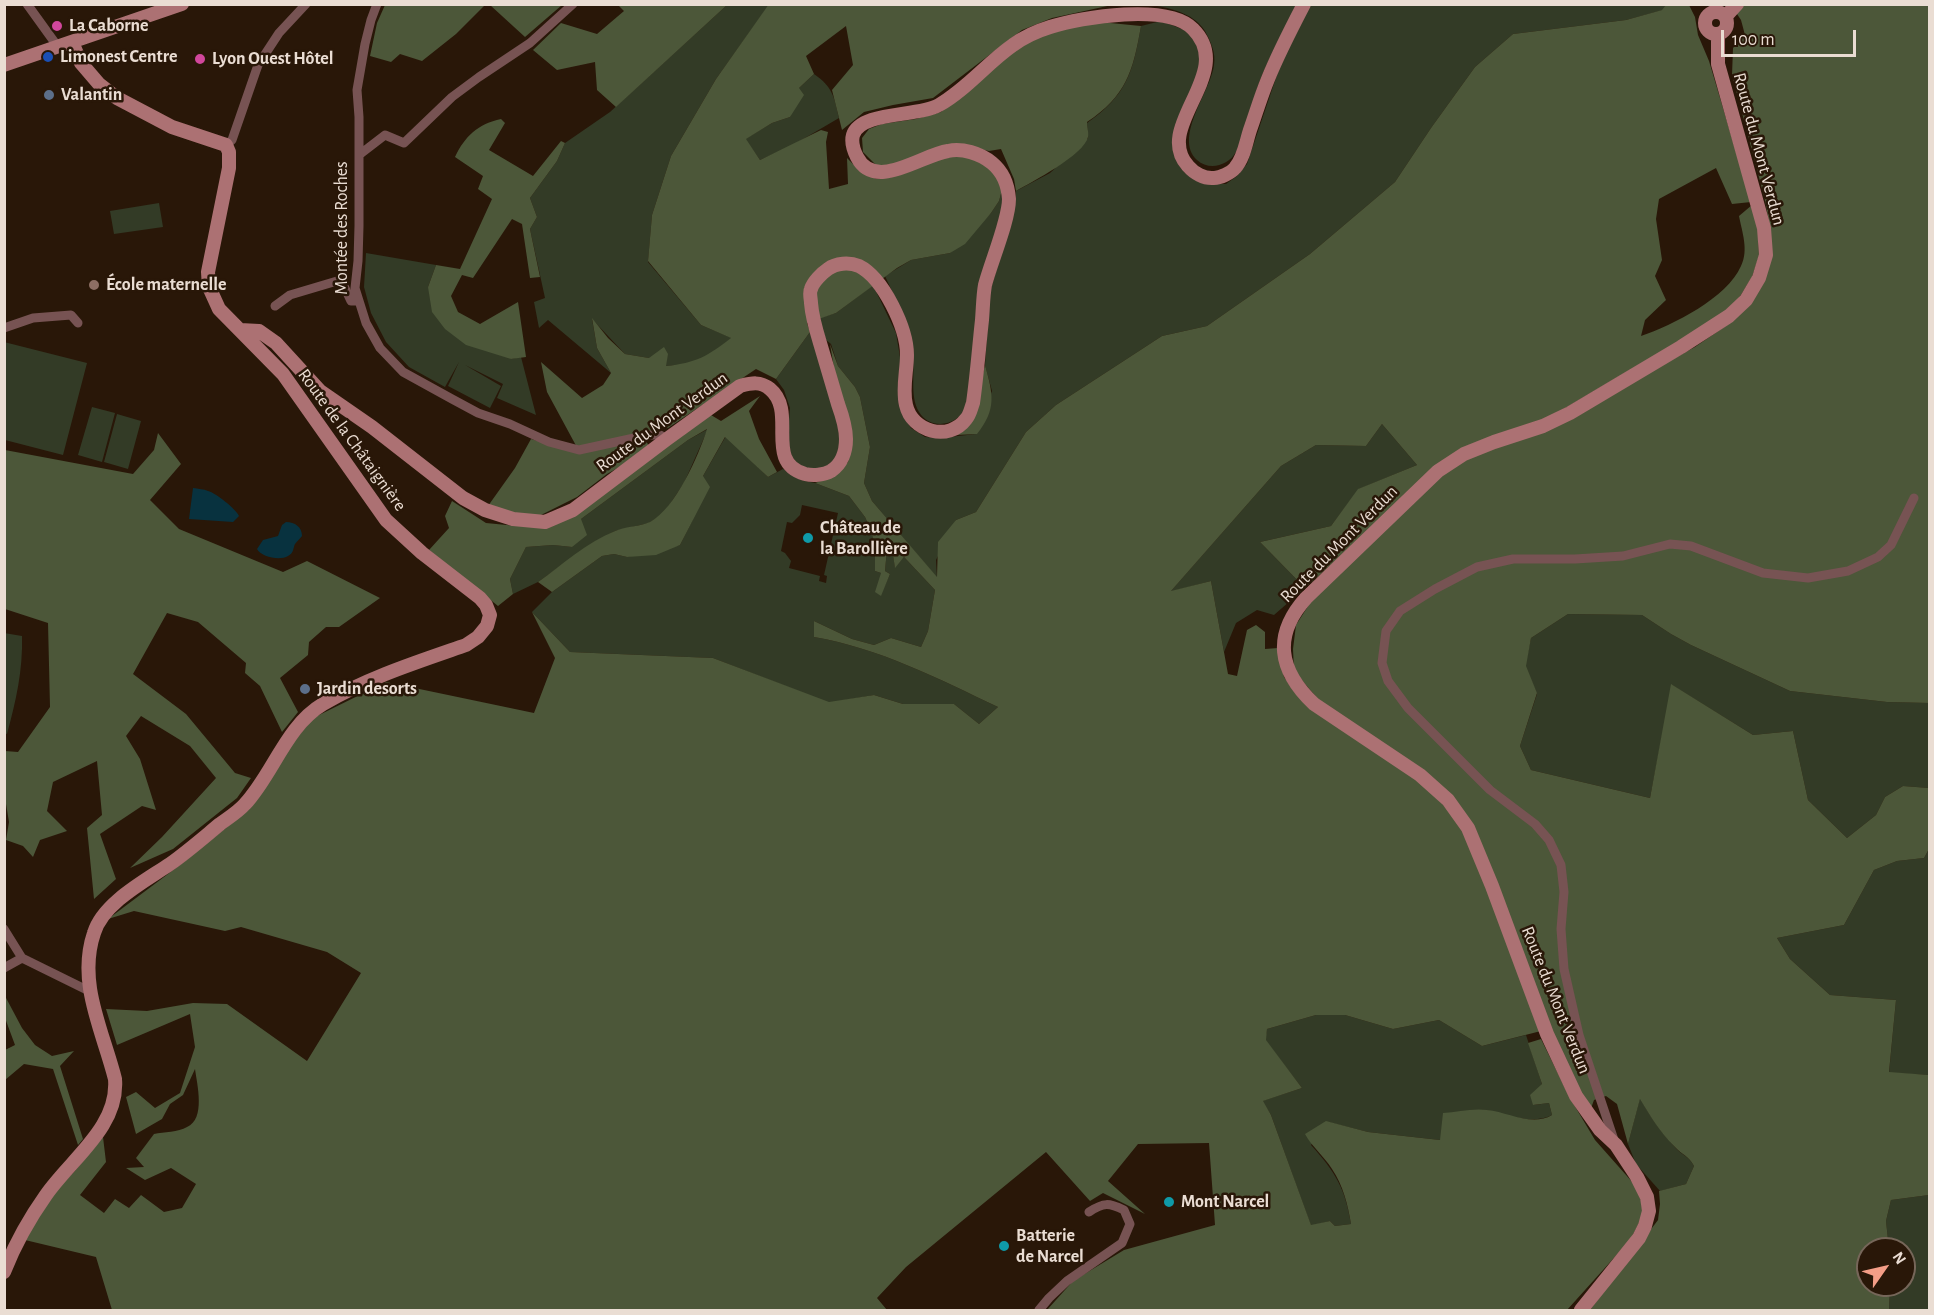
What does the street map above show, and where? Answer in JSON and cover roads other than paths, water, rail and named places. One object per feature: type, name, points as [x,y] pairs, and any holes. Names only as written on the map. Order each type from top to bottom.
[{"type":"street","points":[[27,4],[58,47]]},
{"type":"street","points":[[4,65],[182,4]]},
{"type":"street","points":[[226,145],[232,140],[258,65],[279,33],[306,4]]},
{"type":"street","name":"Montée des Roches","points":[[377,4],[367,36],[357,90],[359,226],[355,288],[366,323],[380,348],[403,372],[478,413],[510,424],[549,442],[579,450],[648,435],[660,435],[667,439]]},
{"type":"street","points":[[359,155],[385,135],[404,143],[452,98],[530,43],[573,4]]},
{"type":"street","name":"Route du Mont Verdun","points":[[240,330],[259,331],[276,343],[320,391],[372,427],[463,498],[484,510],[513,519],[545,522],[573,510],[740,386],[754,382],[764,384],[777,395],[782,410],[781,446],[789,464],[803,474],[821,475],[832,471],[840,462],[845,451],[845,429],[812,313],[810,290],[830,267],[846,263],[858,266],[874,278],[893,308],[902,330],[907,354],[906,405],[913,420],[926,429],[939,432],[953,430],[967,419],[973,402],[984,288],[1009,200],[1005,178],[988,159],[964,150],[951,150],[933,154],[902,169],[875,172],[861,164],[855,153],[852,141],[854,132],[866,122],[882,117],[921,112],[940,104],[953,96],[1013,45],[1048,27],[1112,15],[1162,15],[1180,20],[1194,29],[1203,45],[1207,62],[1203,79],[1185,117],[1179,138],[1184,160],[1190,169],[1199,175],[1214,178],[1234,169],[1242,157],[1269,78],[1304,4]]},
{"type":"street","points":[[1726,16],[1737,4]]},
{"type":"street","points":[[1705,10],[1726,16],[1728,27],[1725,31],[1718,34],[1710,33],[1705,25],[1705,10]]},
{"type":"street","name":"Route du Mont Verdun","points":[[1581,1311],[1640,1238],[1649,1211],[1647,1197],[1616,1145],[1600,1130],[1576,1096],[1547,1034],[1468,828],[1448,800],[1420,775],[1314,704],[1300,691],[1290,674],[1284,652],[1284,631],[1295,611],[1306,598],[1437,471],[1464,454],[1543,426],[1570,413],[1681,347],[1729,316],[1746,300],[1759,278],[1766,255],[1764,228],[1718,64],[1718,34]]},
{"type":"street","points":[[72,42],[81,63],[99,84],[117,98],[172,127],[226,145],[230,152],[230,168],[208,272],[209,287],[219,309],[240,330]]},
{"type":"street","points":[[275,306],[290,295],[338,281],[343,284],[351,301],[358,301]]},
{"type":"street","points":[[4,328],[33,318],[59,315],[71,315],[78,323]]},
{"type":"street","name":"Route de la Châtaignière","points":[[4,1272],[32,1215],[47,1193],[87,1147],[106,1121],[113,1105],[116,1092],[115,1079],[89,991],[89,947],[104,915],[114,904],[178,858],[244,804],[306,716],[322,705],[378,676],[466,645],[478,637],[487,626],[490,615],[480,598],[422,553],[386,520],[283,374],[240,330]]},
{"type":"street","points":[[1616,1145],[1579,1035],[1564,969],[1561,929],[1564,892],[1561,865],[1549,840],[1535,824],[1490,790],[1408,708],[1388,681],[1382,663],[1386,631],[1400,611],[1435,589],[1477,567],[1514,559],[1623,556],[1670,544],[1691,546],[1763,573],[1808,578],[1848,571],[1878,557],[1891,545],[1914,498]]},
{"type":"street","points":[[4,929],[22,958],[89,991]]},
{"type":"street","points":[[4,968],[22,958]]},
{"type":"street","points":[[1039,1311],[1067,1281],[1122,1243],[1130,1224],[1124,1210],[1110,1204],[1098,1206],[1089,1212]]},
{"type":"water","points":[[193,488],[206,490],[216,495],[239,516],[233,522],[189,519]]},
{"type":"water","points":[[286,522],[297,526],[302,533],[291,553],[285,557],[276,558],[259,552],[257,549],[263,540],[278,536],[282,525]]},
{"type":"place","name":"La Caborne","points":[[57,26]]},
{"type":"place","name":"Limonest Centre","points":[[48,57]]},
{"type":"place","name":"Lyon Ouest Hôtel","points":[[200,59]]},
{"type":"place","name":"Valantin","points":[[49,95]]},
{"type":"place","name":"École maternelle","points":[[94,285]]},
{"type":"place","name":"Château de la Barollière","points":[[808,538]]},
{"type":"place","name":"Jardin desorts","points":[[305,689]]},
{"type":"place","name":"Mont Narcel","points":[[1169,1202]]},
{"type":"place","name":"Batterie de Narcel","points":[[1004,1246]]}]
